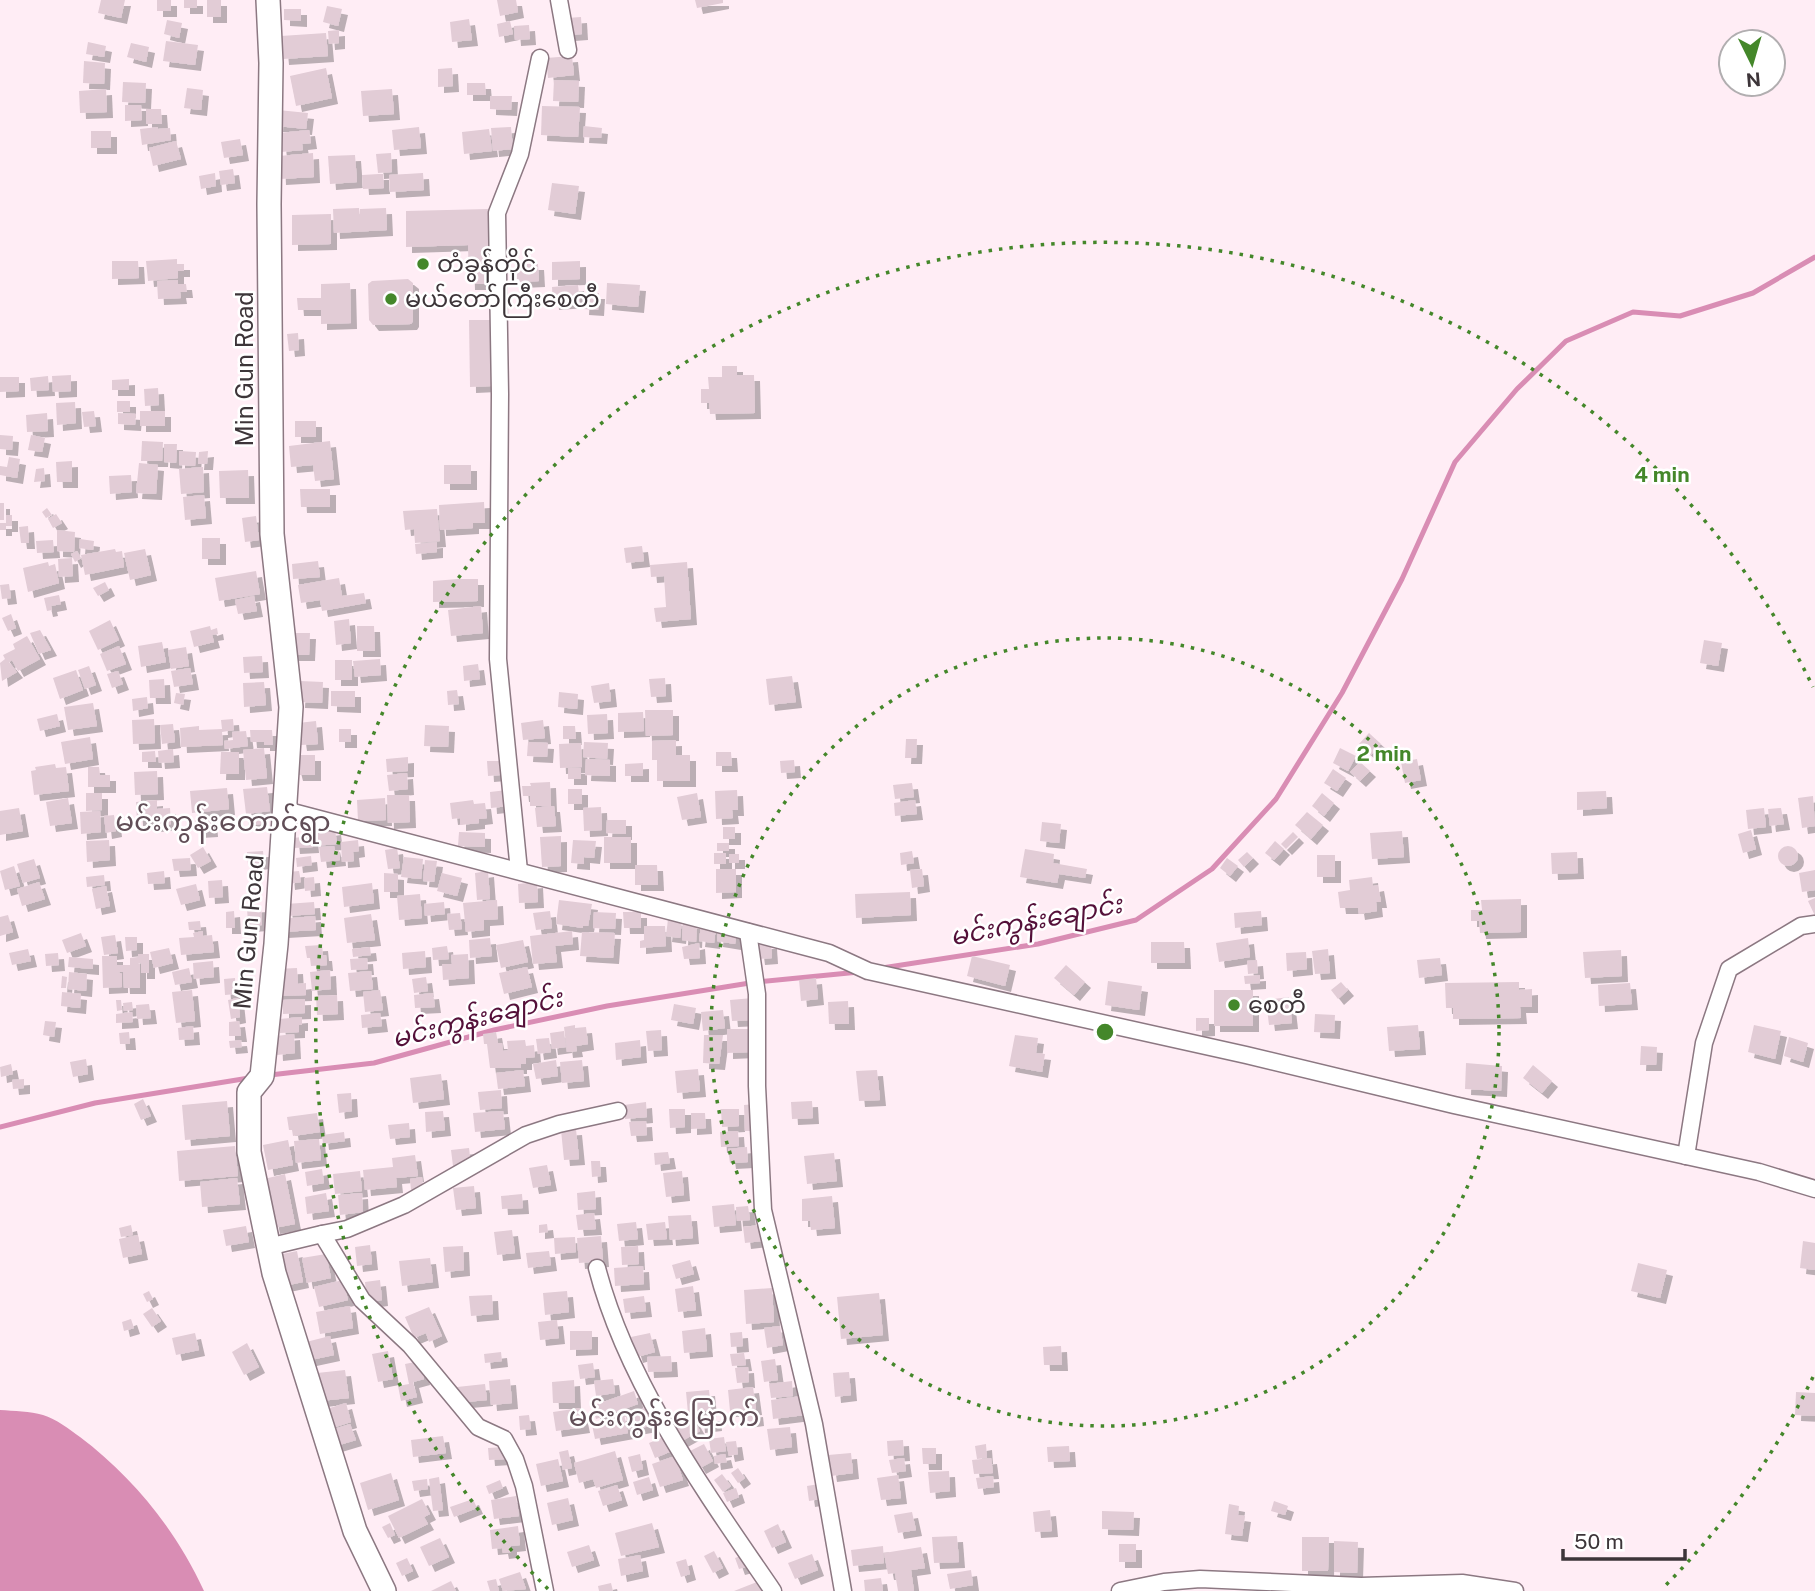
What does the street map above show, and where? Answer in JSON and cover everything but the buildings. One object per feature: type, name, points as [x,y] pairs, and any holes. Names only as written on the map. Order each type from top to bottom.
[{"type":"street","name":"Min Gun Road","points":[[268,0],[271,62],[269,204],[272,534],[291,708],[276,944],[262,1076],[249,1092],[249,1152],[274,1273],[355,1531],[384,1591]]},
{"type":"street","points":[[559,0],[568,50]]},
{"type":"street","points":[[519,871],[498,659],[500,394],[497,213],[520,154],[540,58]]},
{"type":"street","points":[[285,810],[829,953],[868,971],[1759,1172],[1815,1189]]},
{"type":"street","points":[[1686,1156],[1704,1043],[1729,969],[1801,926],[1815,924]]},
{"type":"street","points":[[748,932],[757,994],[763,1210],[814,1424],[843,1591]]},
{"type":"street","points":[[268,1247],[346,1229],[404,1205],[526,1135],[618,1111]]},
{"type":"street","points":[[322,1234],[362,1300],[410,1345],[478,1427],[504,1439],[515,1459],[524,1486],[545,1591]]},
{"type":"street","points":[[597,1268],[605,1299],[636,1370],[698,1482],[773,1591]]},
{"type":"street","points":[[1120,1591],[1164,1582],[1200,1579],[1361,1586],[1462,1583],[1515,1591]]},
{"type":"shaded area","points":[[0,1410],[33,1413],[58,1422],[118,1469],[166,1526],[204,1591],[0,1591]]},
{"type":"waterway","name":"မင်းကွန်းချောင်း","points":[[882,968],[1038,944],[1136,920],[1212,869],[1276,799],[1342,693],[1402,579],[1455,462],[1517,389],[1566,341],[1633,312],[1680,316],[1753,293],[1815,257]]},
{"type":"waterway","name":"မင်းကွန်းချောင်း","points":[[270,1075],[374,1063],[494,1030],[607,1006],[756,982],[859,972]]},
{"type":"waterway","name":"မင်းကွန်းချောင်း","points":[[0,1127],[95,1103],[249,1078]]},
{"type":"place","name":"တံခွန်တိုင်","points":[[423,264]]},
{"type":"place","name":"မယ်တော်ကြီးစေတီ","points":[[391,299]]},
{"type":"place","name":"စေတီ","points":[[1234,1005]]},
{"type":"district","name":"မင်းကွန်းတောင်ရွာ","points":[[223,821]]},
{"type":"district","name":"မင်းကွန်းမြောက်","points":[[664,1416]]}]
